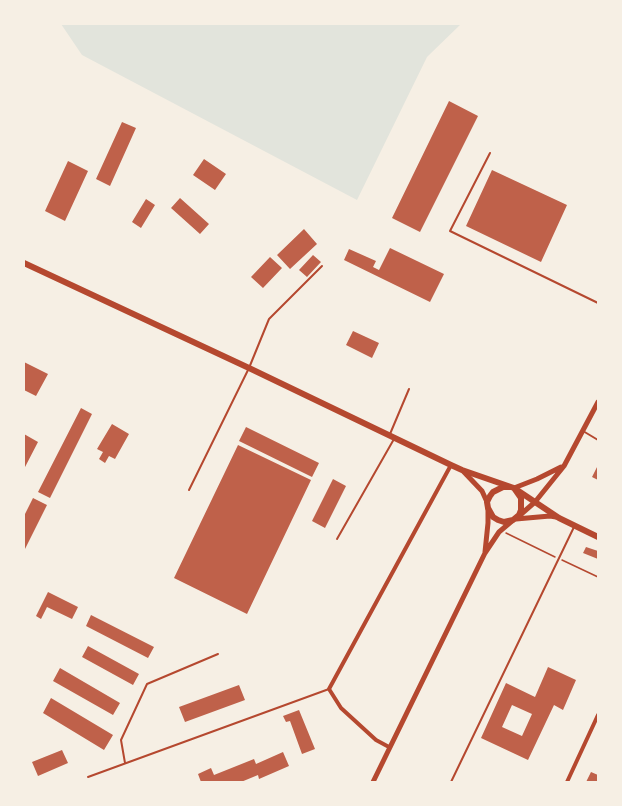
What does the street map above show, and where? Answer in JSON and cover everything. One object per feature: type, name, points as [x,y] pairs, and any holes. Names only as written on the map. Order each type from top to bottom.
[{"type":"main road","points":[[24,263],[249,368],[451,465],[513,488],[560,518],[598,537]]},
{"type":"main road","points":[[498,488],[513,488],[521,498],[521,510],[514,520],[504,522],[498,520],[493,517],[487,505],[493,492],[498,488]]},
{"type":"street","points":[[373,782],[485,553],[501,531],[535,502],[564,466],[598,402]]},
{"type":"street","points":[[390,747],[376,740],[341,708],[329,689],[451,465]]},
{"type":"street","points":[[513,488],[537,479],[564,466]]},
{"type":"street","points":[[462,470],[482,492],[487,505],[488,529],[485,553]]},
{"type":"street","points":[[514,520],[550,516],[560,518]]},
{"type":"street","points":[[567,782],[598,715]]},
{"type":"lane","points":[[490,153],[450,231],[598,303]]},
{"type":"lane","points":[[189,490],[249,368],[269,319],[322,266]]},
{"type":"lane","points":[[337,538],[392,437],[410,389]]},
{"type":"lane","points":[[582,431],[598,440]]},
{"type":"lane","points":[[451,782],[574,526]]},
{"type":"lane","points":[[125,763],[120,740],[147,684],[218,654]]},
{"type":"lane","points":[[88,777],[329,689]]},
{"type":"path","points":[[501,531],[598,577]]},
{"type":"shaded area","points":[[61,24],[461,24],[427,57],[357,200],[82,55]]},
{"type":"building","points":[[449,101],[478,116],[420,232],[392,218]]},
{"type":"building","points":[[122,122],[136,128],[110,186],[96,179]]},
{"type":"building","points":[[204,159],[226,174],[215,190],[193,175]]},
{"type":"building","points":[[68,161],[88,171],[65,221],[45,211]]},
{"type":"building","points":[[492,170],[567,205],[541,262],[466,226]]},
{"type":"building","points":[[180,198],[209,224],[200,234],[171,208]]},
{"type":"building","points":[[146,199],[155,205],[141,228],[132,222]]},
{"type":"building","points":[[304,229],[317,244],[290,269],[277,255]]},
{"type":"building","points":[[390,248],[444,274],[430,302],[344,260],[349,249],[376,261],[373,267],[379,270]]},
{"type":"building","points":[[313,255],[321,262],[307,277],[299,270]]},
{"type":"building","points":[[270,257],[282,268],[263,288],[251,277]]},
{"type":"building","points":[[353,331],[379,343],[372,358],[346,345]]},
{"type":"building","points":[[24,362],[48,374],[36,396],[24,390]]},
{"type":"building","points":[[81,408],[92,414],[50,498],[38,492]]},
{"type":"building","points":[[112,424],[129,434],[115,459],[109,456],[105,463],[99,459],[103,452],[97,449]]},
{"type":"building","points":[[246,427],[319,463],[312,477],[239,441]]},
{"type":"building","points":[[24,434],[38,442],[24,469]]},
{"type":"building","points":[[238,445],[311,480],[247,614],[174,578]]},
{"type":"building","points":[[598,465],[598,480],[592,477]]},
{"type":"building","points":[[333,479],[346,486],[325,528],[312,521]]},
{"type":"building","points":[[33,498],[47,505],[24,551],[24,516]]},
{"type":"building","points":[[586,547],[598,551],[598,559],[583,553]]},
{"type":"building","points":[[48,592],[78,607],[72,619],[47,607],[41,619],[36,616]]},
{"type":"building","points":[[91,615],[154,647],[148,658],[86,626]]},
{"type":"building","points":[[88,646],[139,674],[133,685],[82,657]]},
{"type":"building","points":[[548,667],[576,680],[563,710],[554,705],[528,760],[481,738],[506,683],[535,697]],"holes":[[[512,705],[532,714],[522,736],[502,727]]]},
{"type":"building","points":[[60,668],[120,703],[113,715],[53,681]]},
{"type":"building","points":[[239,685],[245,700],[185,722],[179,707]]},
{"type":"building","points":[[51,698],[113,735],[104,750],[43,713]]},
{"type":"building","points":[[299,710],[315,749],[302,754],[290,721],[286,722],[283,716]]},
{"type":"building","points":[[62,750],[68,763],[38,776],[32,762]]},
{"type":"building","points":[[283,752],[289,766],[259,779],[258,775],[241,782],[201,782],[198,774],[211,768],[214,775],[254,759],[256,764]]},
{"type":"building","points":[[591,772],[598,775],[598,782],[586,782]]}]
